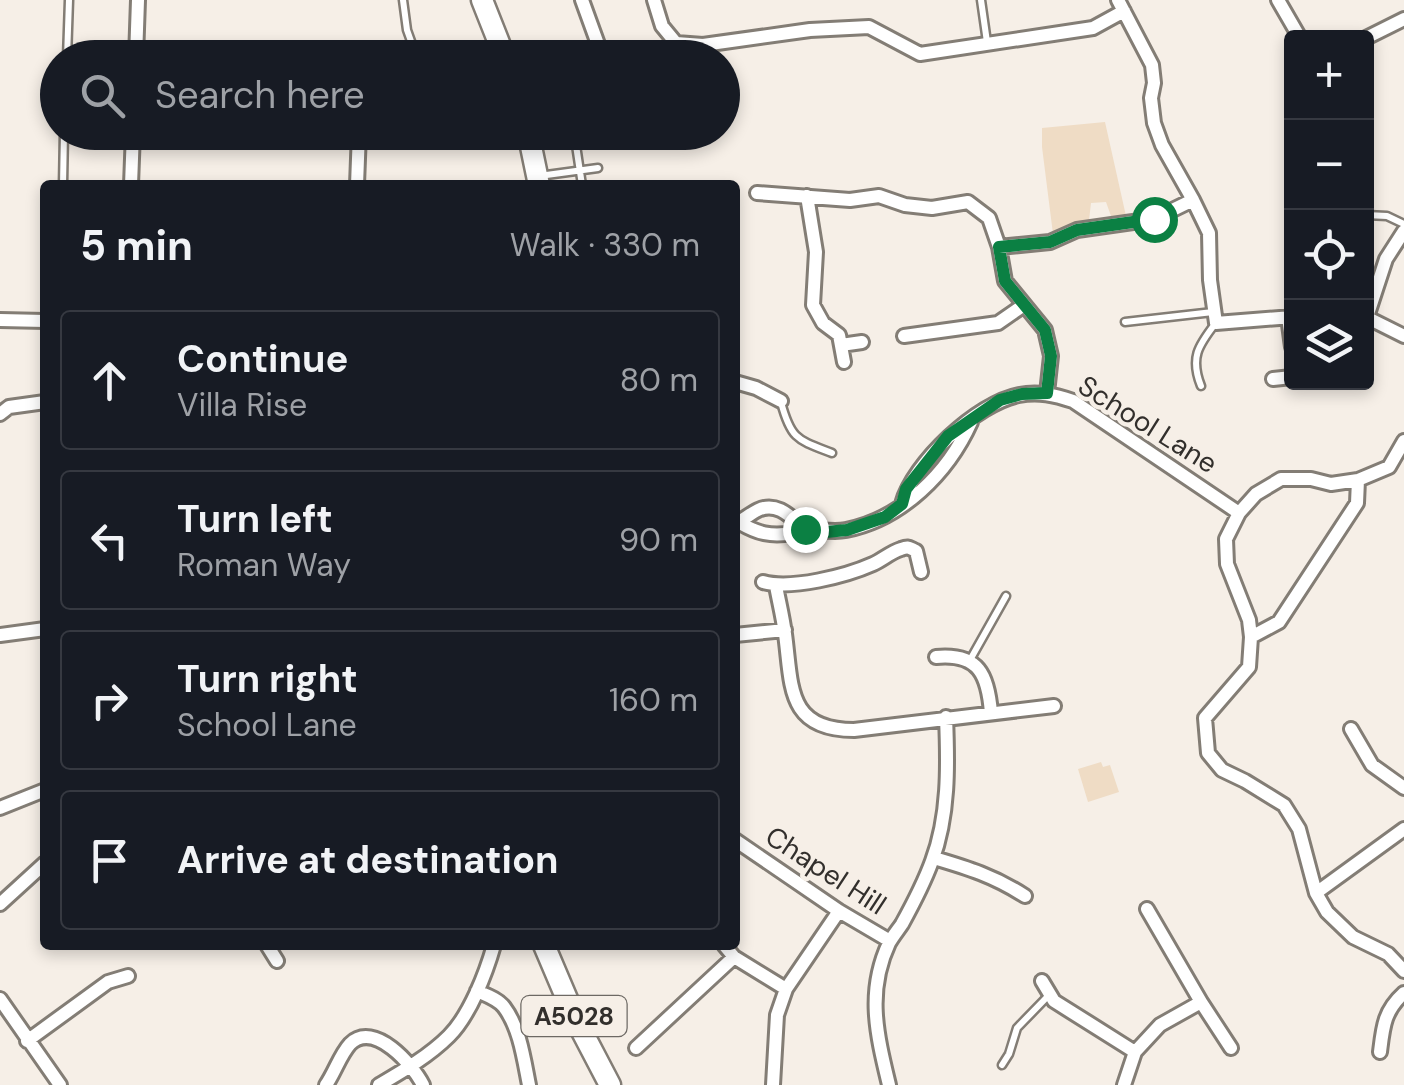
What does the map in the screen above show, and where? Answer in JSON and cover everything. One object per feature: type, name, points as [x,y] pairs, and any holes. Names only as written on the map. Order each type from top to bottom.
[{"type":"main road","points":[[483,2],[498,40]]},
{"type":"main road","points":[[532,150],[538,180]]},
{"type":"main road","name":"A5028","points":[[546,950],[610,1085]]},
{"type":"street","points":[[137,40],[138,0]]},
{"type":"street","points":[[582,0],[596,40]]},
{"type":"street","points":[[654,0],[662,26],[674,40]]},
{"type":"street","points":[[1278,0],[1295,30]]},
{"type":"street","points":[[739,40],[869,27],[920,54],[1094,28],[1121,6],[1152,65],[1154,123],[1162,146],[1209,233],[1215,317],[1284,317]]},
{"type":"street","points":[[1374,34],[1404,19]]},
{"type":"street","points":[[131,180],[132,150]]},
{"type":"street","points":[[357,180],[358,150]]},
{"type":"street","points":[[757,193],[850,200],[879,196],[905,205],[932,208],[968,202],[989,218],[1005,281],[1045,330],[1051,356],[1047,393]]},
{"type":"street","points":[[807,196],[816,252],[812,306],[823,323],[839,335],[844,362]]},
{"type":"street","points":[[999,247],[1050,242],[1077,230],[1154,219],[1193,200]]},
{"type":"street","points":[[1372,300],[1386,259],[1404,227]]},
{"type":"street","points":[[904,336],[998,324],[1024,305]]},
{"type":"street","points":[[0,320],[40,321]]},
{"type":"street","points":[[1374,320],[1404,336]]},
{"type":"street","points":[[841,345],[862,342]]},
{"type":"street","points":[[1273,380],[1284,378]]},
{"type":"street","points":[[740,383],[780,401]]},
{"type":"street","name":"School Lane","points":[[740,524],[770,536],[805,529],[847,530],[885,517],[916,498],[959,448],[972,420],[1000,400],[1047,393],[1074,400],[1239,513]]},
{"type":"street","points":[[0,414],[10,407],[40,403]]},
{"type":"street","points":[[1404,441],[1389,467],[1358,480],[1330,484],[1311,479],[1281,479],[1256,494],[1239,513],[1226,539],[1227,564],[1248,620],[1252,638],[1250,667],[1205,718],[1208,753],[1222,770],[1284,805],[1300,829],[1316,893],[1327,912],[1353,937],[1388,954],[1404,971]]},
{"type":"street","points":[[1252,638],[1279,622],[1357,502],[1358,480]]},
{"type":"street","points":[[740,521],[772,506],[805,529]]},
{"type":"street","points":[[920,572],[916,551],[901,548],[840,576],[769,584],[785,630],[795,703],[807,716],[820,725],[854,730],[1054,706]]},
{"type":"street","points":[[0,635],[40,630]]},
{"type":"street","points":[[740,634],[785,630]]},
{"type":"street","points":[[936,657],[951,656],[977,668],[988,686],[991,713]]},
{"type":"street","points":[[889,1085],[875,1028],[874,998],[890,941],[934,858],[948,771],[946,717]]},
{"type":"street","points":[[1351,729],[1372,765],[1404,788]]},
{"type":"street","points":[[0,808],[40,792]]},
{"type":"street","points":[[1316,893],[1404,830]]},
{"type":"street","name":"Chapel Hill","points":[[740,843],[890,941]]},
{"type":"street","points":[[934,858],[1000,880],[1025,896]]},
{"type":"street","points":[[0,904],[40,868]]},
{"type":"street","points":[[1147,909],[1231,1048]]},
{"type":"street","points":[[773,1085],[778,1014],[786,989],[839,911]]},
{"type":"street","points":[[270,950],[276,961]]},
{"type":"street","points":[[379,1085],[412,1066],[452,1034],[492,950]]},
{"type":"street","points":[[728,950],[786,989]]},
{"type":"street","points":[[636,1048],[734,957]]},
{"type":"street","points":[[27,1041],[108,982],[128,976]]},
{"type":"street","points":[[1042,982],[1054,1001],[1135,1052]]},
{"type":"street","points":[[476,990],[504,1007],[519,1040],[529,1085]]},
{"type":"street","points":[[1380,1052],[1383,1020],[1392,1004],[1404,994]]},
{"type":"street","points":[[0,999],[60,1085]]},
{"type":"street","points":[[1124,1085],[1135,1052],[1160,1025],[1201,1002]]},
{"type":"street","points":[[326,1085],[348,1046],[358,1038],[379,1040],[412,1066],[423,1085]]},
{"type":"lane","points":[[68,40],[69,0]]},
{"type":"lane","points":[[403,0],[411,40]]},
{"type":"lane","points":[[981,0],[987,44]]},
{"type":"lane","points":[[63,180],[64,150]]},
{"type":"lane","points":[[577,150],[581,180]]},
{"type":"lane","points":[[538,180],[598,168]]},
{"type":"lane","points":[[1374,215],[1387,216],[1404,227]]},
{"type":"lane","points":[[1124,322],[1215,317]]},
{"type":"lane","points":[[1202,386],[1197,351],[1215,317]]},
{"type":"lane","points":[[780,401],[789,430],[807,444],[832,454]]},
{"type":"lane","points":[[970,662],[1006,596]]},
{"type":"lane","points":[[1002,1064],[1017,1028],[1050,994]]},
{"type":"shaded area","points":[[1105,122],[1126,216],[1111,216],[1106,202],[1091,203],[1089,220],[1053,234],[1042,128]]},
{"type":"shaded area","points":[[1101,762],[1103,767],[1110,765],[1119,792],[1088,802],[1078,769]]},
{"type":"route","points":[[805,529],[847,530],[885,517],[902,504],[906,489],[948,436],[1000,400],[1047,393],[1051,356],[1045,330],[1005,281],[999,247],[1050,242],[1077,230],[1154,219]]}]
